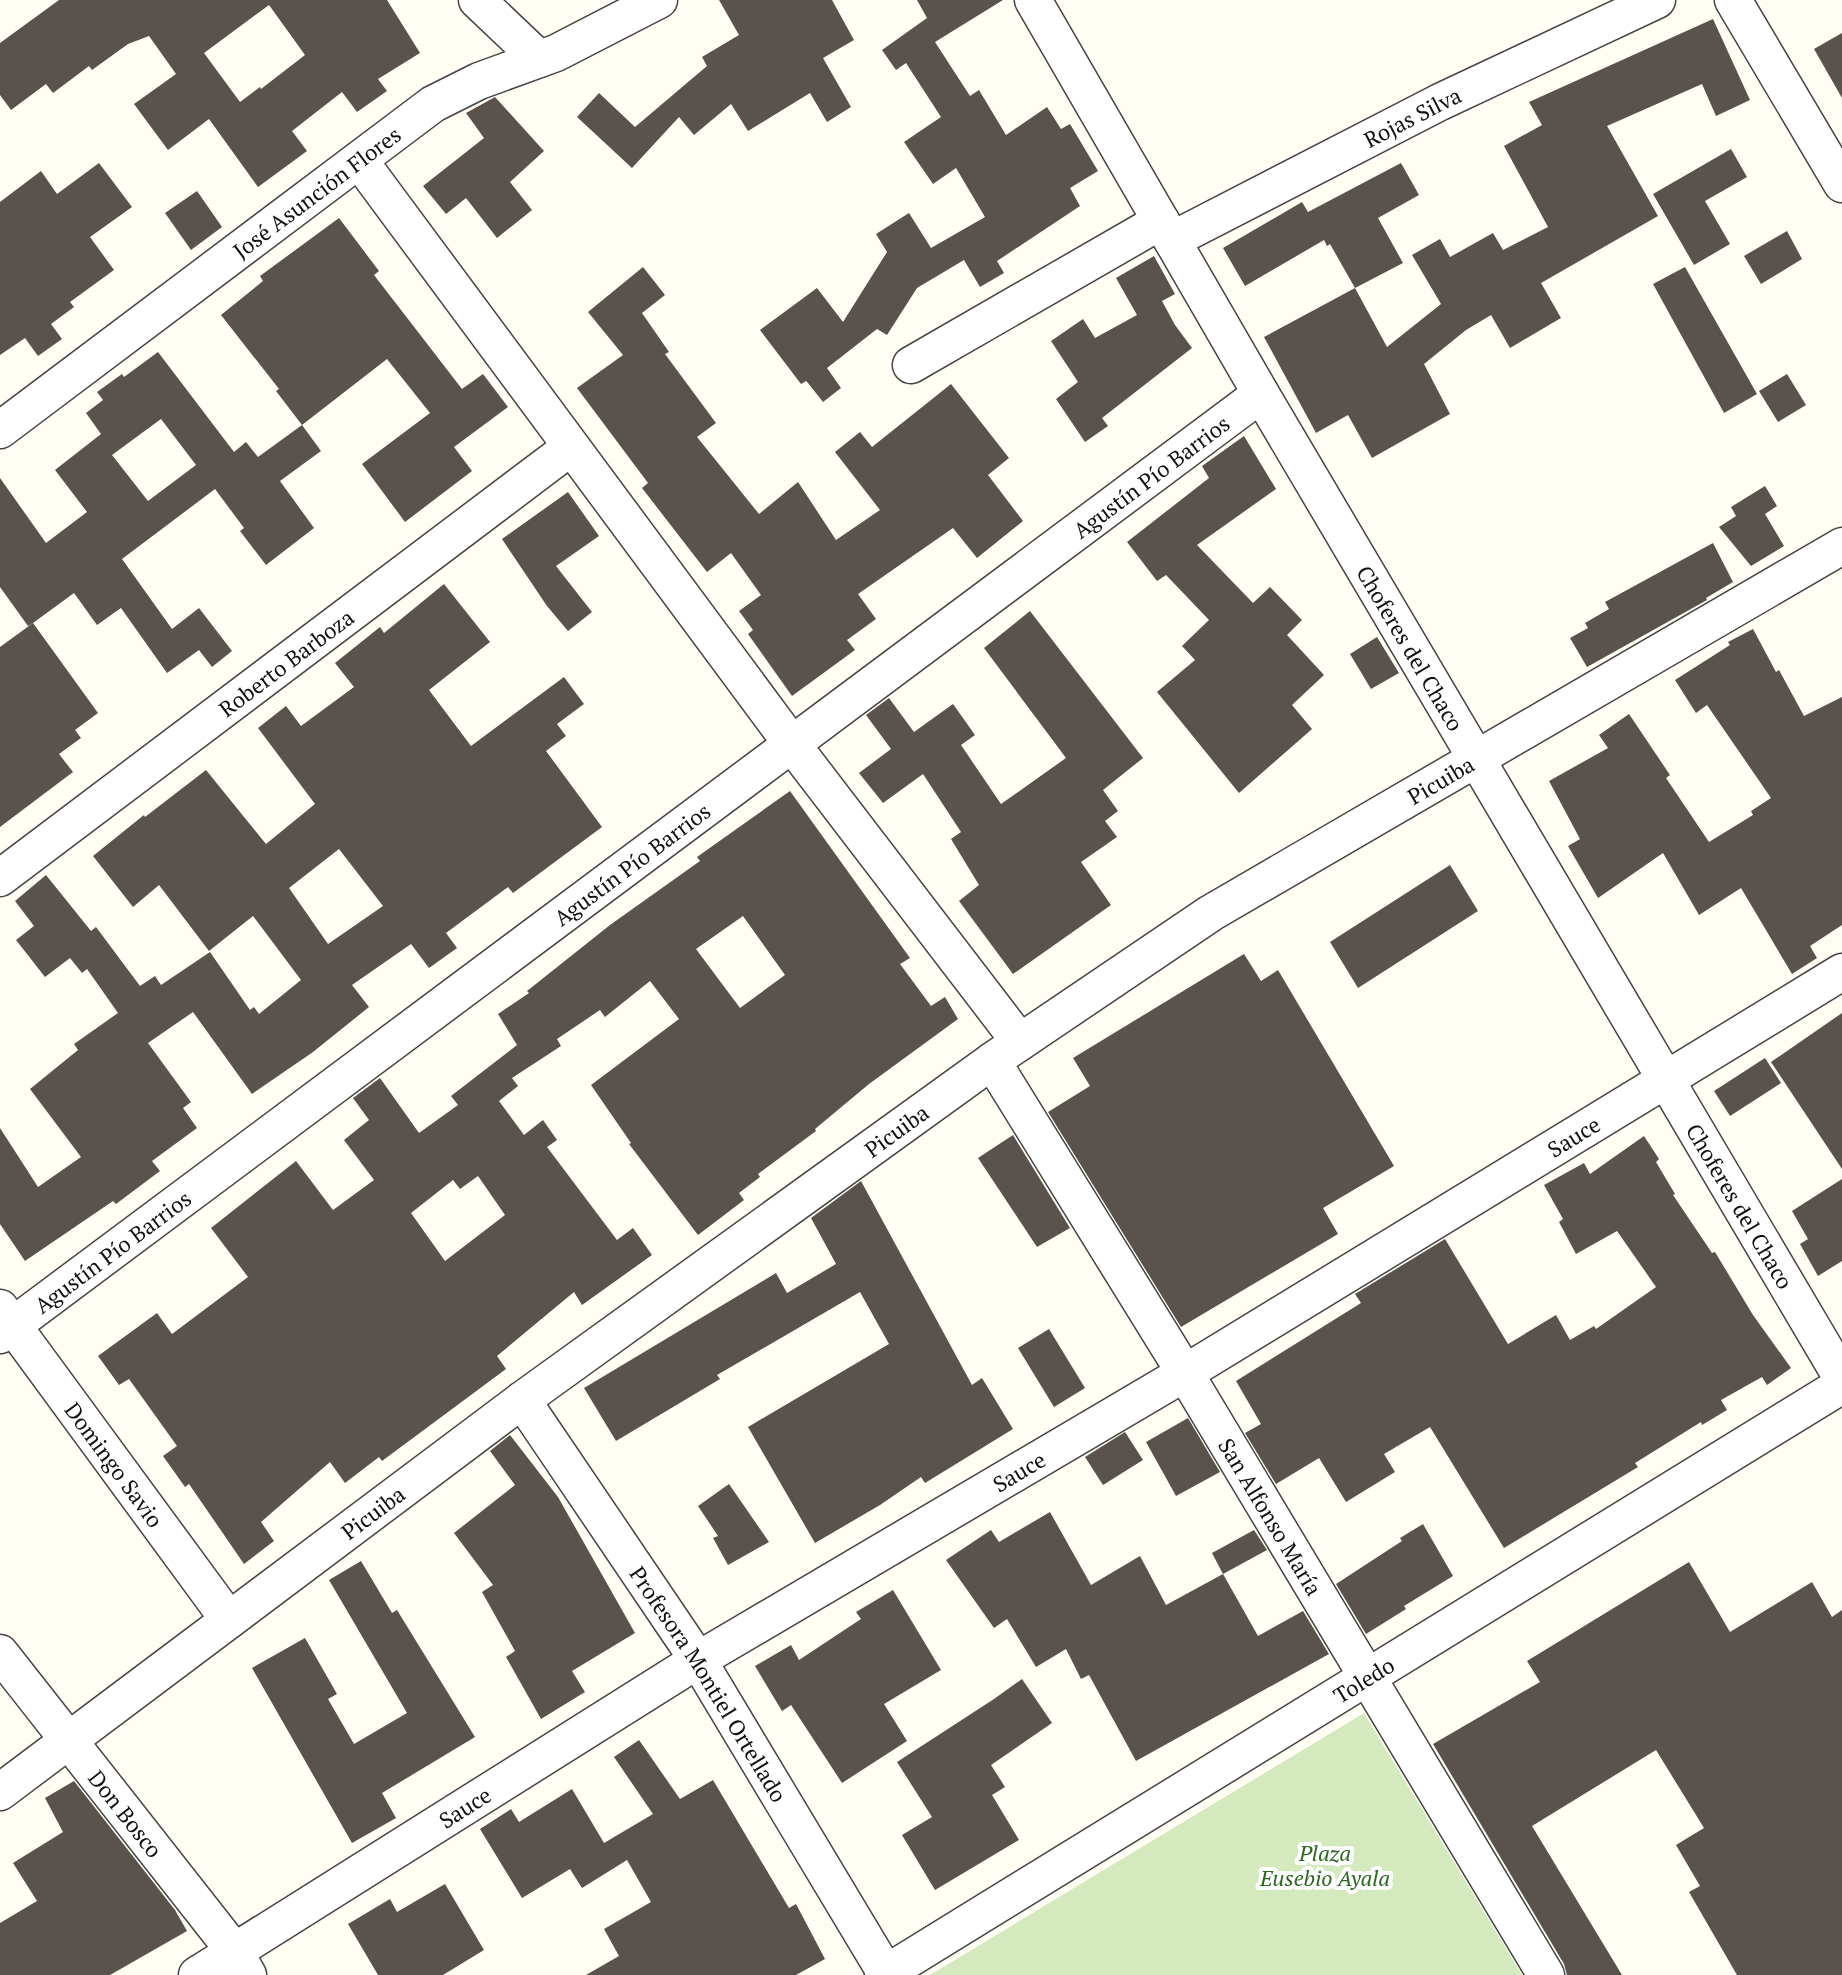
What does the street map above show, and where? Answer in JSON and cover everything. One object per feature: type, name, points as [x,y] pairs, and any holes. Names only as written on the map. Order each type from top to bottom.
[{"type":"street","points":[[477,0],[539,59]]},
{"type":"street","name":"José Asunción Flores","points":[[0,430],[433,104],[479,81],[556,53],[659,0]]},
{"type":"street","name":"Choferes del Chaco","points":[[1033,0],[1261,394],[1842,1378]]},
{"type":"street","name":"Rojas Silva","points":[[911,365],[1167,230],[1657,0]]},
{"type":"street","points":[[1733,0],[1842,184]]},
{"type":"street","name":"San Alfonso María","points":[[359,160],[791,743],[1006,1052],[1185,1373],[1546,1975]]},
{"type":"street","name":"Agustín Pío Barrios","points":[[4,1323],[1261,394]]},
{"type":"street","name":"Roberto Barboza","points":[[0,878],[571,447]]},
{"type":"street","name":"Picuiba","points":[[0,1792],[522,1400],[1006,1052],[1211,913],[1842,546]]},
{"type":"street","name":"Sauce","points":[[197,1975],[241,1964],[698,1660],[1185,1373],[1842,972]]},
{"type":"street","name":"Domingo Savio","points":[[4,1323],[229,1620]]},
{"type":"street","name":"Toledo","points":[[886,1974],[1842,1385]]},
{"type":"street","name":"Profesora Montiel Ortellado","points":[[522,1400],[698,1660],[886,1974]]},
{"type":"street","name":"Don Bosco","points":[[0,1653],[241,1964]]},
{"type":"green space","name":"Plaza Eusebio Ayala","points":[[1364,1713],[1522,1975],[930,1975]]},
{"type":"building","points":[[59,0],[387,0],[420,53],[378,79],[387,91],[357,112],[342,92],[292,131],[307,151],[258,187],[209,119],[168,150],[134,104],[176,74],[149,36],[128,44],[92,70],[89,66],[53,93],[46,84],[11,110],[0,95],[0,43]],"holes":[[[269,5],[305,55],[240,102],[204,53]]]},
{"type":"building","points":[[719,0],[832,0],[854,40],[823,58],[851,107],[827,122],[810,93],[748,131],[731,104],[694,135],[679,117],[632,168],[577,117],[599,93],[635,127],[707,66],[702,57],[739,35]]},
{"type":"building","points":[[917,0],[1003,0],[935,42],[970,96],[979,90],[1006,135],[1047,107],[1061,129],[1070,124],[1098,171],[1070,188],[1080,206],[997,261],[1004,273],[980,287],[964,260],[917,288],[887,335],[877,329],[827,368],[841,388],[823,402],[806,381],[801,384],[760,330],[817,288],[843,322],[887,252],[876,234],[909,213],[931,248],[985,217],[956,168],[933,184],[904,142],[941,117],[906,63],[896,70],[882,50],[927,18]]},
{"type":"building","points":[[1713,19],[1750,100],[1716,116],[1702,84],[1607,126],[1658,216],[1541,283],[1561,318],[1510,348],[1491,315],[1466,330],[1424,364],[1450,414],[1372,458],[1348,415],[1316,433],[1264,337],[1355,288],[1387,347],[1441,304],[1412,255],[1440,239],[1450,257],[1493,233],[1503,250],[1548,227],[1504,146],[1542,125],[1529,102]]},
{"type":"building","points":[[1842,33],[1842,98],[1814,49]]},
{"type":"building","points":[[495,97],[544,151],[510,182],[532,210],[497,238],[466,198],[446,214],[423,186],[484,138],[466,113]]},
{"type":"building","points":[[1731,149],[1747,177],[1705,201],[1730,244],[1694,265],[1653,194]]},
{"type":"building","points":[[99,163],[132,207],[90,237],[114,270],[70,302],[74,307],[51,324],[62,339],[38,356],[25,338],[0,355],[0,202],[41,171],[57,194]]},
{"type":"building","points":[[1401,163],[1419,195],[1378,218],[1403,263],[1355,288],[1330,244],[1327,246],[1324,240],[1245,286],[1223,248],[1302,202],[1308,212]]},
{"type":"building","points":[[197,191],[222,227],[191,250],[165,213]]},
{"type":"building","points":[[339,218],[379,271],[374,275],[462,389],[483,374],[508,407],[454,447],[472,471],[405,522],[362,464],[430,413],[387,359],[302,425],[276,391],[279,389],[221,315],[263,281],[260,276]]},
{"type":"building","points":[[1787,231],[1802,259],[1761,284],[1744,256]]},
{"type":"building","points":[[1154,256],[1175,294],[1162,301],[1192,348],[1102,418],[1108,426],[1085,442],[1056,399],[1078,382],[1051,341],[1083,319],[1095,338],[1137,315],[1116,278]]},
{"type":"building","points":[[643,267],[665,295],[642,313],[669,352],[665,354],[716,423],[697,437],[759,514],[798,482],[836,540],[880,510],[835,452],[860,432],[872,447],[951,384],[1009,458],[988,475],[1023,521],[977,558],[953,528],[858,594],[876,619],[847,640],[855,650],[792,696],[748,634],[753,630],[739,611],[761,595],[731,553],[707,572],[642,488],[648,483],[577,388],[623,355],[588,312]]},
{"type":"building","points":[[1685,267],[1757,394],[1724,413],[1653,284]]},
{"type":"building","points":[[158,352],[234,452],[246,442],[258,457],[302,425],[321,451],[280,481],[314,528],[266,565],[240,531],[244,528],[215,489],[122,559],[172,629],[199,608],[232,651],[212,667],[199,650],[167,673],[121,608],[97,625],[74,593],[28,626],[0,587],[0,478],[46,543],[87,512],[55,470],[101,434],[86,413],[103,400],[97,392]],"holes":[[[161,419],[196,465],[148,501],[112,455]]]},
{"type":"building","points":[[1787,374],[1806,405],[1778,422],[1759,391]]},
{"type":"building","points":[[1244,436],[1276,489],[1197,545],[1253,603],[1270,587],[1302,620],[1287,635],[1324,675],[1292,705],[1312,729],[1239,793],[1157,692],[1195,660],[1182,646],[1209,620],[1166,575],[1157,581],[1127,542],[1209,478],[1202,466]]},
{"type":"building","points":[[1765,486],[1777,506],[1765,514],[1784,546],[1751,566],[1719,527],[1736,516],[1731,507]]},
{"type":"building","points":[[568,492],[599,536],[556,566],[592,612],[568,631],[547,606],[502,539]]},
{"type":"building","points":[[1713,543],[1733,582],[1707,600],[1587,667],[1570,638],[1588,628],[1585,623],[1609,609],[1605,602]]},
{"type":"building","points":[[444,584],[490,642],[429,690],[471,746],[564,677],[584,704],[557,724],[566,736],[546,751],[602,827],[513,893],[508,887],[446,933],[457,948],[429,968],[411,944],[352,985],[369,1007],[313,1052],[252,1094],[193,1012],[148,1043],[191,1102],[183,1108],[197,1128],[152,1161],[160,1171],[116,1204],[113,1201],[25,1261],[0,1224],[0,1128],[38,1187],[81,1157],[30,1089],[78,1050],[74,1044],[118,1013],[87,969],[82,973],[70,958],[45,977],[16,940],[34,926],[15,901],[46,875],[91,931],[96,927],[140,986],[155,976],[161,985],[210,952],[250,1010],[254,1007],[259,1014],[301,980],[253,916],[209,951],[159,885],[133,907],[93,856],[206,770],[266,844],[315,804],[258,728],[286,706],[301,726],[354,687],[335,663],[380,627],[384,633]],"holes":[[[339,849],[383,906],[328,944],[289,888]]]},
{"type":"building","points":[[1030,611],[1143,758],[1103,790],[1118,811],[1105,821],[1117,837],[1081,862],[1111,905],[1013,974],[959,901],[979,885],[951,839],[961,832],[923,774],[883,803],[859,773],[891,749],[866,715],[889,698],[914,732],[953,704],[975,735],[961,745],[1001,804],[1066,758],[984,648]]},
{"type":"building","points":[[33,623],[98,713],[75,730],[81,738],[59,754],[73,772],[0,827],[0,647]]},
{"type":"building","points":[[1753,629],[1804,716],[1842,697],[1842,925],[1810,946],[1817,958],[1792,974],[1741,888],[1699,915],[1663,853],[1598,898],[1568,846],[1580,839],[1549,781],[1608,748],[1599,735],[1629,714],[1670,775],[1666,778],[1709,842],[1753,815],[1751,811],[1771,798],[1707,705],[1696,713],[1675,680],[1730,645],[1728,642]]},
{"type":"building","points":[[1377,637],[1399,673],[1371,689],[1350,654]]},
{"type":"building","points":[[790,791],[910,958],[900,964],[931,1006],[945,997],[958,1019],[869,1084],[816,1131],[758,1174],[760,1177],[739,1193],[744,1200],[698,1235],[629,1144],[591,1085],[679,1019],[650,981],[605,1017],[600,1010],[557,1039],[561,1046],[512,1078],[518,1086],[499,1101],[524,1135],[543,1120],[557,1140],[547,1147],[617,1240],[633,1228],[652,1255],[582,1305],[574,1292],[497,1356],[506,1369],[382,1461],[379,1457],[345,1483],[330,1462],[261,1522],[274,1541],[244,1564],[189,1484],[185,1487],[163,1456],[177,1446],[129,1379],[119,1385],[98,1356],[157,1313],[172,1334],[248,1277],[211,1228],[296,1161],[333,1210],[374,1180],[344,1140],[369,1120],[353,1098],[380,1078],[419,1133],[458,1105],[451,1096],[517,1045],[498,1014],[529,993],[527,991],[610,925],[700,861],[697,857]],"holes":[[[743,916],[785,975],[740,1008],[696,949]],[[478,1176],[505,1215],[445,1261],[411,1213],[453,1180],[460,1189]]]},
{"type":"building","points":[[1450,865],[1478,911],[1358,988],[1330,942]]},
{"type":"building","points":[[1244,954],[1261,981],[1278,970],[1394,1166],[1323,1208],[1338,1234],[1181,1327],[1048,1112],[1090,1086],[1073,1058]]},
{"type":"building","points":[[1842,1013],[1842,1169],[1771,1062]]},
{"type":"building","points":[[1765,1058],[1781,1083],[1730,1116],[1714,1091]]},
{"type":"building","points":[[1013,1135],[1070,1228],[1037,1247],[978,1158]]},
{"type":"building","points":[[1644,1136],[1659,1159],[1656,1162],[1673,1195],[1712,1253],[1715,1252],[1753,1315],[1791,1368],[1767,1385],[1762,1377],[1721,1400],[1727,1410],[1702,1425],[1701,1422],[1635,1463],[1638,1467],[1504,1548],[1430,1427],[1384,1454],[1395,1472],[1346,1502],[1319,1458],[1276,1484],[1245,1433],[1261,1424],[1236,1381],[1361,1303],[1355,1294],[1445,1239],[1508,1344],[1556,1315],[1570,1340],[1594,1326],[1596,1329],[1656,1287],[1617,1231],[1576,1254],[1559,1222],[1563,1219],[1544,1185],[1584,1163],[1590,1174]]},
{"type":"building","points":[[1842,1179],[1842,1261],[1818,1276],[1800,1244],[1808,1239],[1792,1211]]},
{"type":"building","points":[[861,1181],[972,1385],[982,1378],[1013,1429],[925,1483],[921,1477],[815,1543],[748,1427],[889,1344],[860,1292],[717,1375],[720,1379],[616,1441],[584,1388],[776,1273],[787,1293],[836,1264],[811,1218]]},
{"type":"building","points":[[1049,1329],[1085,1388],[1054,1407],[1018,1348]]},
{"type":"building","points":[[1188,1418],[1220,1472],[1176,1496],[1146,1442]]},
{"type":"building","points":[[1125,1432],[1143,1460],[1103,1485],[1085,1457]]},
{"type":"building","points":[[510,1435],[558,1497],[635,1633],[572,1671],[585,1692],[541,1719],[506,1657],[515,1651],[482,1592],[493,1585],[454,1533],[515,1485],[490,1451]]},
{"type":"building","points":[[729,1484],[769,1542],[728,1565],[713,1538],[718,1536],[698,1506]]},
{"type":"building","points":[[1050,1512],[1091,1585],[1140,1556],[1166,1605],[1223,1574],[1258,1636],[1303,1611],[1329,1654],[1136,1761],[1089,1675],[1081,1679],[1066,1649],[1036,1667],[1007,1619],[994,1628],[946,1560],[991,1530],[999,1542]]},
{"type":"building","points":[[1423,1524],[1453,1576],[1366,1634],[1336,1584]]},
{"type":"building","points":[[1254,1530],[1267,1550],[1223,1574],[1212,1553]]},
{"type":"building","points":[[361,1561],[392,1613],[397,1610],[475,1737],[382,1793],[396,1818],[352,1843],[252,1668],[305,1638],[337,1694],[328,1699],[354,1744],[407,1713],[329,1580]]},
{"type":"building","points":[[1689,1562],[1730,1632],[1812,1582],[1832,1617],[1842,1610],[1842,1975],[1737,1975],[1689,1892],[1700,1886],[1676,1845],[1704,1828],[1656,1750],[1532,1826],[1622,1975],[1567,1975],[1564,1964],[1433,1744],[1540,1682],[1527,1661]]},
{"type":"building","points":[[893,1590],[941,1670],[884,1704],[907,1741],[842,1783],[791,1705],[782,1711],[755,1666],[791,1645],[799,1660],[861,1619],[856,1612]]},
{"type":"building","points":[[1022,1679],[1052,1723],[991,1765],[1005,1787],[992,1795],[1019,1840],[935,1890],[902,1835],[932,1817],[897,1762]]},
{"type":"building","points":[[639,1740],[680,1799],[713,1780],[789,1908],[796,1904],[825,1959],[796,1975],[586,1975],[619,1956],[604,1929],[651,1902],[627,1860],[582,1888],[570,1869],[522,1898],[480,1829],[511,1809],[519,1822],[572,1789],[604,1843],[653,1814],[614,1757]]},
{"type":"building","points":[[74,1781],[175,1910],[187,1931],[110,1975],[0,1975],[0,1923],[37,1901],[13,1863],[63,1832],[45,1798]]},
{"type":"building","points":[[445,1884],[484,1950],[443,1975],[378,1975],[348,1924],[390,1899],[397,1912]]}]
